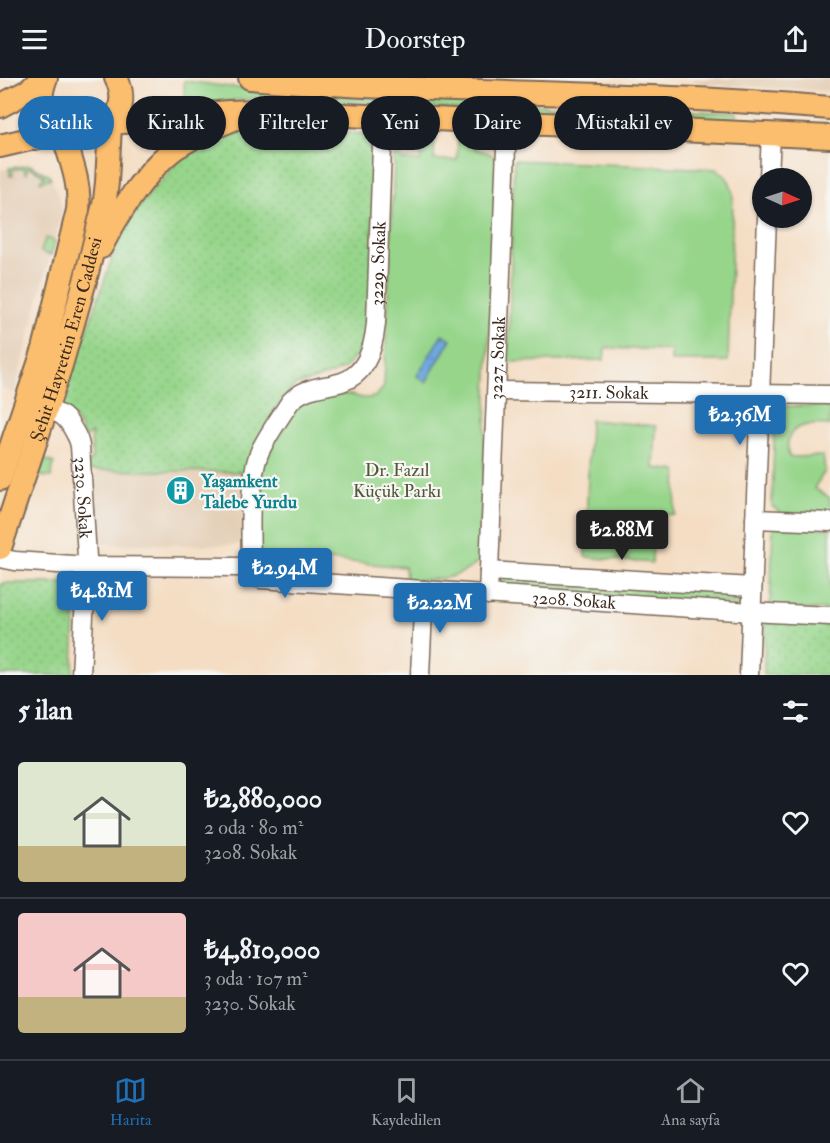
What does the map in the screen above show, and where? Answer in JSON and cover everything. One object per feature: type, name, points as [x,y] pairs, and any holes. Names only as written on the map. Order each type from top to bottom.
[{"type":"main road","points":[[0,105],[28,91],[45,78]]},
{"type":"main road","name":"Şehit Hayrettin Eren Caddesi","points":[[41,96],[45,78]]},
{"type":"main road","name":"Şehit Hayrettin Eren Caddesi","points":[[114,120],[121,98],[116,78]]},
{"type":"main road","points":[[250,78],[452,84],[830,108]]},
{"type":"main road","points":[[114,124],[238,112]]},
{"type":"main road","points":[[85,281],[111,229],[161,161],[177,148],[214,126],[238,117]]},
{"type":"main road","points":[[542,124],[830,137]]},
{"type":"main road","points":[[0,146],[18,142]]},
{"type":"main road","name":"Şehit Hayrettin Eren Caddesi","points":[[0,479],[44,349],[78,210],[78,184],[67,150]]},
{"type":"main road","name":"Şehit Hayrettin Eren Caddesi","points":[[0,548],[61,365],[85,281],[105,200],[109,150]]},
{"type":"street","points":[[769,168],[771,134]]},
{"type":"street","name":"3229. Sokak","points":[[251,572],[252,490],[256,461],[261,448],[296,396],[310,389],[345,381],[359,372],[374,340],[382,150]]},
{"type":"street","name":"3227. Sokak","points":[[488,595],[506,150]]},
{"type":"street","points":[[749,675],[767,228]]},
{"type":"street","name":"3211. Sokak","points":[[496,391],[830,395]]},
{"type":"street","name":"3230. Sokak","points":[[46,409],[65,417],[79,440],[87,566],[81,675]]},
{"type":"street","points":[[755,519],[830,522]]},
{"type":"street","name":"3208. Sokak","points":[[0,558],[87,566],[241,567],[248,568],[254,577],[261,579],[830,616]]},
{"type":"street","name":"3208. Sokak","points":[[489,571],[752,587]]},
{"type":"street","points":[[420,675],[424,590]]},
{"type":"shaded area","points":[[694,78],[830,78],[830,91],[704,84],[694,81]]},
{"type":"shaded area","points":[[30,165],[49,175],[58,193],[62,211],[14,393],[0,388],[0,170]]},
{"type":"shaded area","points":[[96,470],[243,472],[244,540],[238,545],[103,544],[97,539]]},
{"type":"green space","points":[[184,81],[262,91],[336,96],[238,96],[238,100],[226,101],[226,96],[185,96]]},
{"type":"green space","points":[[349,97],[361,98],[361,103],[349,102]]},
{"type":"green space","points":[[440,100],[452,101],[452,109],[440,108]]},
{"type":"green space","points":[[542,105],[554,105],[554,113],[542,113]]},
{"type":"green space","points":[[693,111],[737,113],[737,121],[693,119]]},
{"type":"green space","points":[[238,133],[238,150],[349,150],[349,133],[361,134],[361,150],[375,150],[371,329],[363,348],[345,368],[294,386],[276,408],[247,472],[86,470],[92,458],[91,433],[85,438],[77,422],[61,405],[116,247],[130,220],[146,197],[182,158],[196,150],[226,150],[226,136]]},
{"type":"green space","name":"Dr. Fazıl Küçük Parkı","points":[[395,150],[401,150],[401,160],[421,161],[422,150],[434,150],[434,160],[457,160],[457,150],[479,150],[490,154],[497,160],[480,560],[455,576],[426,580],[406,580],[405,567],[307,558],[305,575],[263,573],[258,568],[261,467],[299,402],[320,393],[370,398],[376,396],[384,387]]},
{"type":"green space","points":[[514,160],[717,169],[724,174],[733,196],[728,361],[671,361],[671,350],[605,348],[604,360],[508,362]]},
{"type":"green space","points":[[30,165],[51,178],[40,182],[45,176],[32,168],[27,168],[27,173],[24,168],[12,170],[13,175],[10,176],[9,168]]},
{"type":"green space","points":[[47,238],[55,241],[51,255],[41,252]]},
{"type":"green space","points":[[784,406],[830,406],[830,425],[811,425],[799,428],[790,435],[788,446],[789,457],[823,456],[825,471],[814,488],[830,498],[830,516],[781,514],[772,506],[775,412]]},
{"type":"green space","points":[[590,420],[656,426],[654,468],[677,471],[675,515],[654,513],[652,563],[585,557]]},
{"type":"green space","points":[[44,459],[54,463],[51,477],[38,476]]},
{"type":"green space","points":[[773,526],[830,529],[830,610],[770,608]]},
{"type":"green space","points":[[498,574],[746,592],[746,606],[496,589]]},
{"type":"green space","points":[[2,583],[76,583],[73,675],[0,675],[0,589]]},
{"type":"green space","points":[[771,619],[830,622],[830,675],[764,675],[765,624]]},
{"type":"water","points":[[442,334],[451,339],[426,382],[417,376]]},
{"type":"place","name":"Yaşamkent Talebe Yurdu","points":[[180,491]]}]
